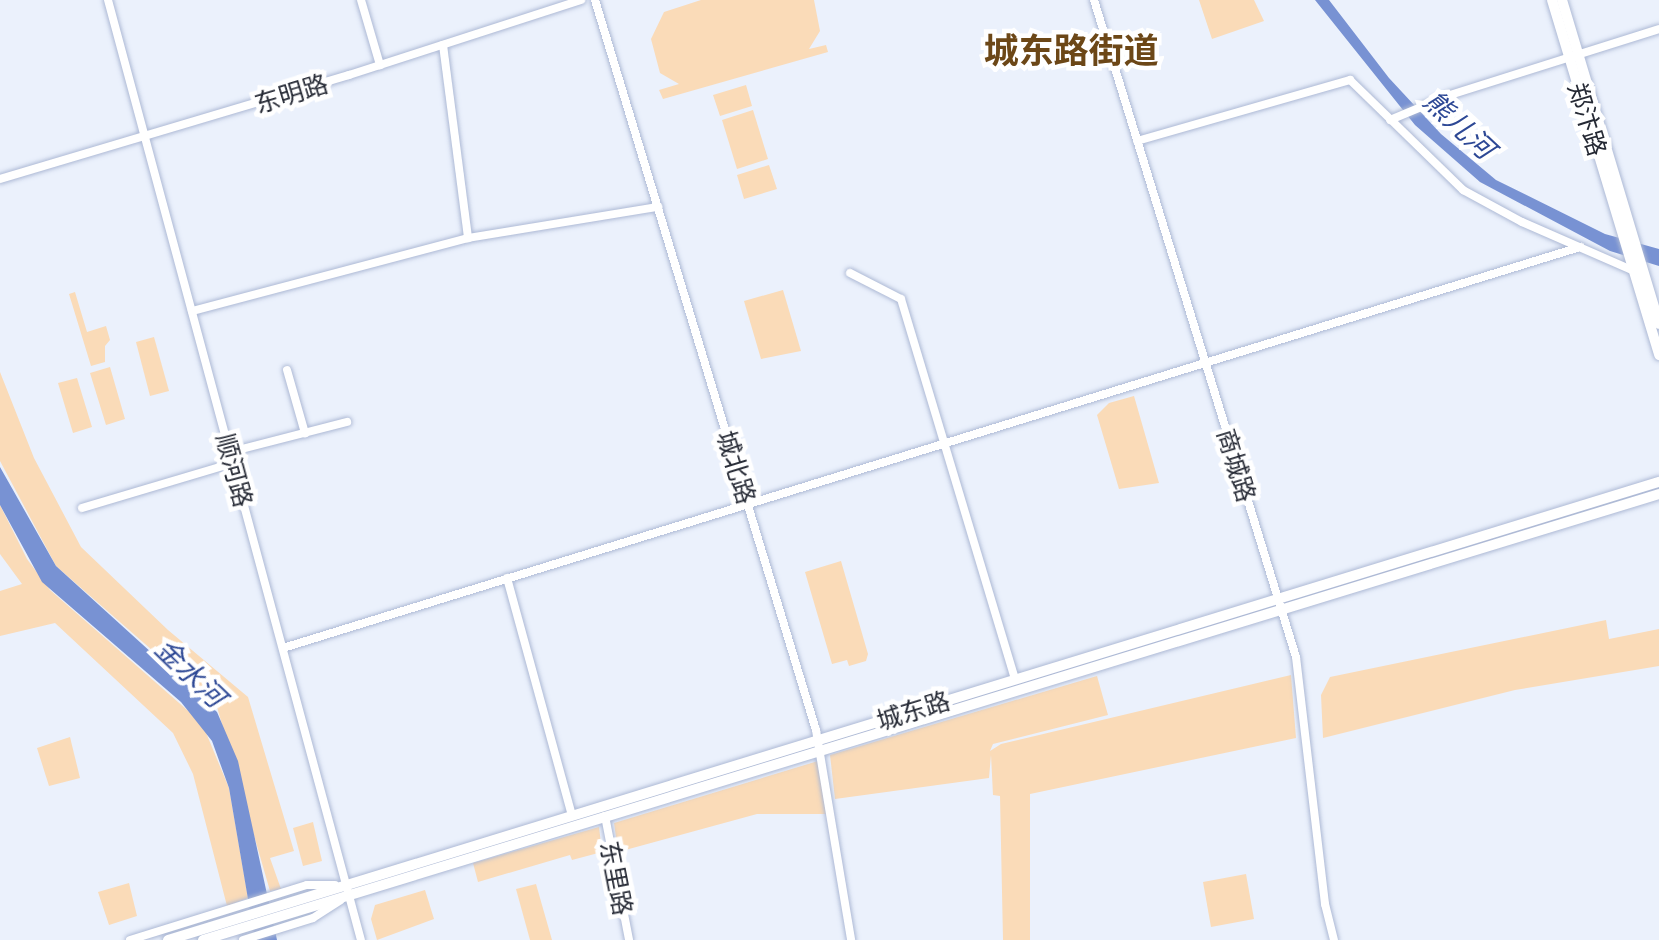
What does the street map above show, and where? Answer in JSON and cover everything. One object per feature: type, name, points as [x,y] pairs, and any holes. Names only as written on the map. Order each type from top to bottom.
[{"type":"main road","name":"郑汴路","points":[[1552,0],[1574,56],[1636,265]]},
{"type":"main road","name":"郑汴路","points":[[1562,0],[1574,56]]},
{"type":"main road","points":[[1636,265],[1659,324]]},
{"type":"main road","points":[[1636,265],[1659,355]]},
{"type":"main road","name":"城东路","points":[[203,940],[279,911],[572,815],[819,745],[1659,482]]},
{"type":"main road","name":"城东路","points":[[347,888],[605,816],[1014,679],[1659,494]]},
{"type":"main road","name":"城东路","points":[[168,940],[246,925]]},
{"type":"street","name":"顺河路","points":[[108,0],[361,940]]},
{"type":"street","points":[[361,0],[380,65]]},
{"type":"street","name":"东明路","points":[[0,179],[581,0]]},
{"type":"street","name":"城北路","points":[[596,0],[819,745],[851,940]]},
{"type":"street","name":"商城路","points":[[1094,0],[1280,603],[1302,686],[1325,904],[1334,940]]},
{"type":"street","points":[[1390,120],[1431,106],[1450,94],[1659,29]]},
{"type":"street","points":[[443,44],[468,238]]},
{"type":"street","points":[[1137,141],[1350,80],[1463,190],[1580,247],[1636,265]]},
{"type":"street","points":[[192,311],[468,238],[658,208]]},
{"type":"street","points":[[283,648],[1580,247]]},
{"type":"street","points":[[850,272],[901,299],[1014,679]]},
{"type":"street","points":[[287,370],[304,433]]},
{"type":"street","points":[[230,452],[347,422]]},
{"type":"street","points":[[82,508],[233,463]]},
{"type":"street","points":[[507,578],[572,815]]},
{"type":"street","name":"东里路","points":[[605,816],[629,940]]},
{"type":"street","points":[[130,940],[246,925],[279,911],[307,886],[347,888]]},
{"type":"shaded area","points":[[701,0],[814,0],[820,31],[809,49],[826,45],[828,52],[663,99],[659,90],[679,84],[660,73],[651,39],[664,12]]},
{"type":"shaded area","points":[[1199,0],[1254,0],[1264,21],[1212,39]]},
{"type":"shaded area","points":[[746,85],[752,106],[720,116],[713,95]]},
{"type":"shaded area","points":[[753,110],[768,159],[737,169],[722,120]]},
{"type":"shaded area","points":[[769,165],[777,189],[744,199],[737,175]]},
{"type":"shaded area","points":[[783,290],[801,351],[761,359],[744,301]]},
{"type":"shaded area","points":[[75,292],[87,332],[106,326],[110,340],[105,346],[105,362],[91,366],[69,294]]},
{"type":"shaded area","points":[[154,337],[169,391],[150,396],[136,342]]},
{"type":"shaded area","points":[[110,367],[125,419],[106,425],[90,373]]},
{"type":"shaded area","points":[[0,372],[34,458],[81,547],[168,630],[248,697],[294,851],[270,858],[281,889],[270,891],[217,707],[56,566],[0,461]]},
{"type":"shaded area","points":[[77,378],[92,427],[73,433],[58,383]]},
{"type":"shaded area","points":[[1134,396],[1159,483],[1119,489],[1097,415],[1109,403]]},
{"type":"shaded area","points":[[0,505],[27,559],[50,590],[202,723],[229,788],[248,898],[227,906],[193,774],[173,733],[55,623],[0,636],[0,591],[22,584],[0,554]]},
{"type":"shaded area","points":[[841,561],[868,654],[866,661],[849,666],[847,660],[832,664],[805,572]]},
{"type":"shaded area","points":[[1606,620],[1609,639],[1659,629],[1659,666],[1515,690],[1323,738],[1321,695],[1330,677]]},
{"type":"shaded area","points":[[1291,675],[1296,738],[1030,794],[1030,940],[1003,940],[1000,796],[993,795],[991,755],[989,778],[835,799],[830,755],[1097,676],[1108,715],[993,744],[990,751],[1001,744]]},
{"type":"shaded area","points":[[70,737],[80,778],[49,786],[37,748]]},
{"type":"shaded area","points":[[818,761],[826,814],[757,814],[618,852],[614,823]]},
{"type":"shaded area","points":[[313,822],[322,861],[303,866],[293,828]]},
{"type":"shaded area","points":[[599,827],[602,852],[572,860],[570,855],[478,882],[473,863]]},
{"type":"shaded area","points":[[1246,874],[1254,919],[1211,927],[1203,882]]},
{"type":"shaded area","points":[[129,883],[137,916],[109,925],[98,892]]},
{"type":"shaded area","points":[[536,884],[552,940],[530,940],[516,889]]},
{"type":"shaded area","points":[[425,890],[434,919],[377,940],[371,919],[375,905]]},
{"type":"water","points":[[1315,0],[1329,0],[1389,78],[1441,134],[1496,180],[1605,234],[1659,249],[1659,266],[1610,251],[1480,182],[1415,125]]},
{"type":"water","points":[[0,467],[56,566],[217,712],[238,761],[277,940],[255,940],[229,788],[212,741],[181,702],[42,582],[0,505]]},
{"type":"district","name":"城东路街道","points":[[1071,49]]},
{"type":"water label","name":"熊儿河","points":[[1460,124]]},
{"type":"water label","name":"金水河","points":[[191,672]]}]
